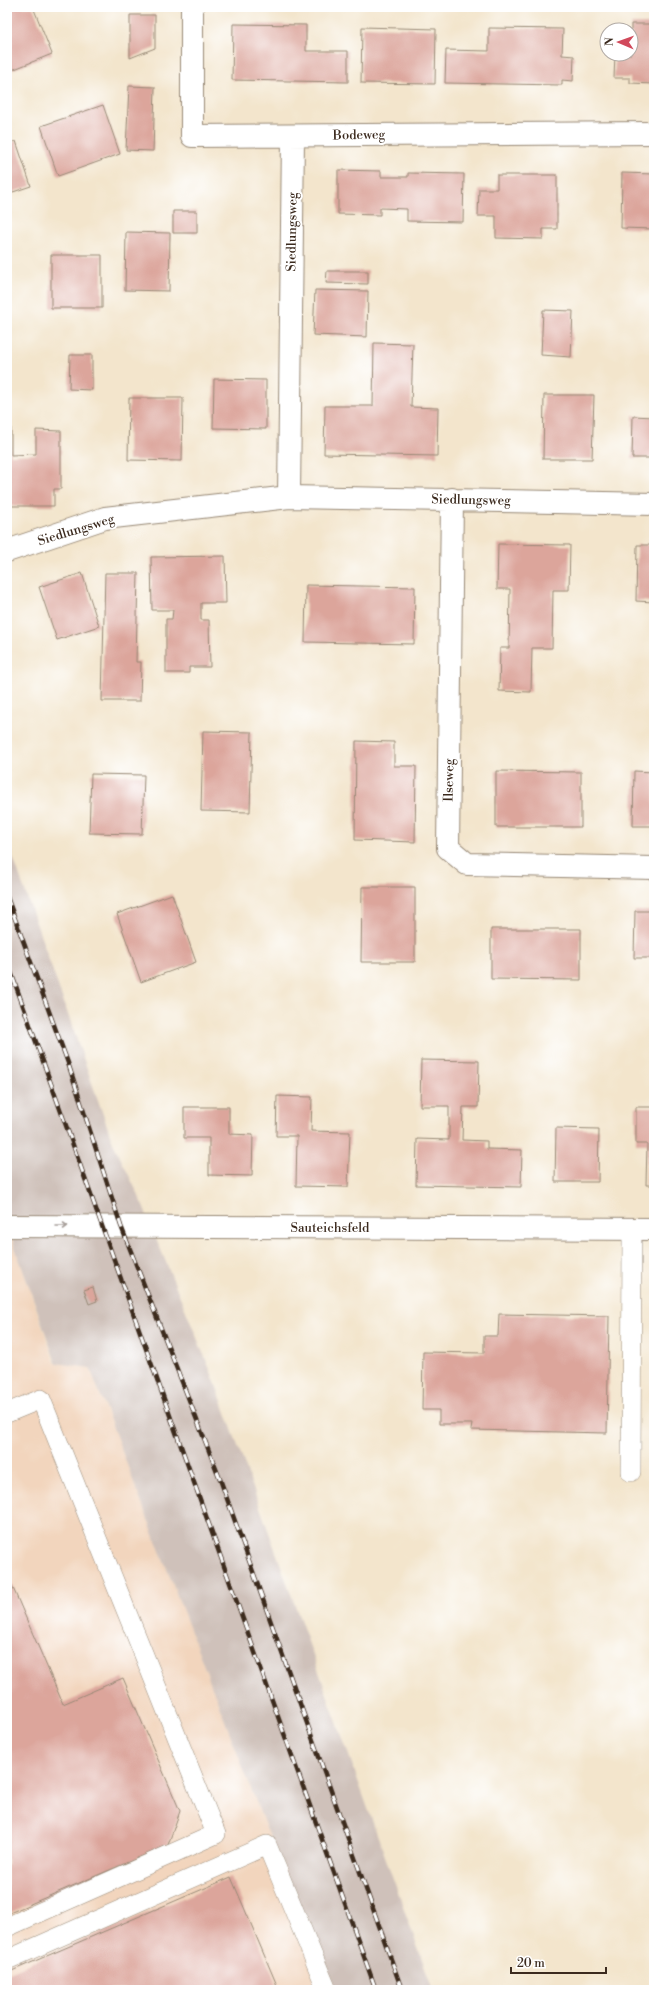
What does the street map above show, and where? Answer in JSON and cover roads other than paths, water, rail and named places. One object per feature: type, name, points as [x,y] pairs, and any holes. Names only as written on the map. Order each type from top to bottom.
[{"type":"street","name":"Bodeweg","points":[[192,7],[192,136],[654,133]]},
{"type":"street","name":"Siedlungsweg","points":[[289,497],[293,136]]},
{"type":"street","name":"Siedlungsweg","points":[[7,551],[105,518],[289,497],[654,504]]},
{"type":"street","name":"Ilseweg","points":[[452,499],[448,848],[467,864],[654,868]]},
{"type":"street","name":"Sauteichsfeld","points":[[15,1226],[654,1229]]},
{"type":"lane","points":[[631,1472],[632,1228]]},
{"type":"lane","points":[[7,1413],[41,1399],[216,1834],[7,1927]]},
{"type":"lane","points":[[7,1960],[267,1845],[327,1990]]},
{"type":"railway","points":[[7,897],[68,1063],[121,1226],[220,1479],[402,1990]]},
{"type":"railway","points":[[7,961],[376,1990]]}]
